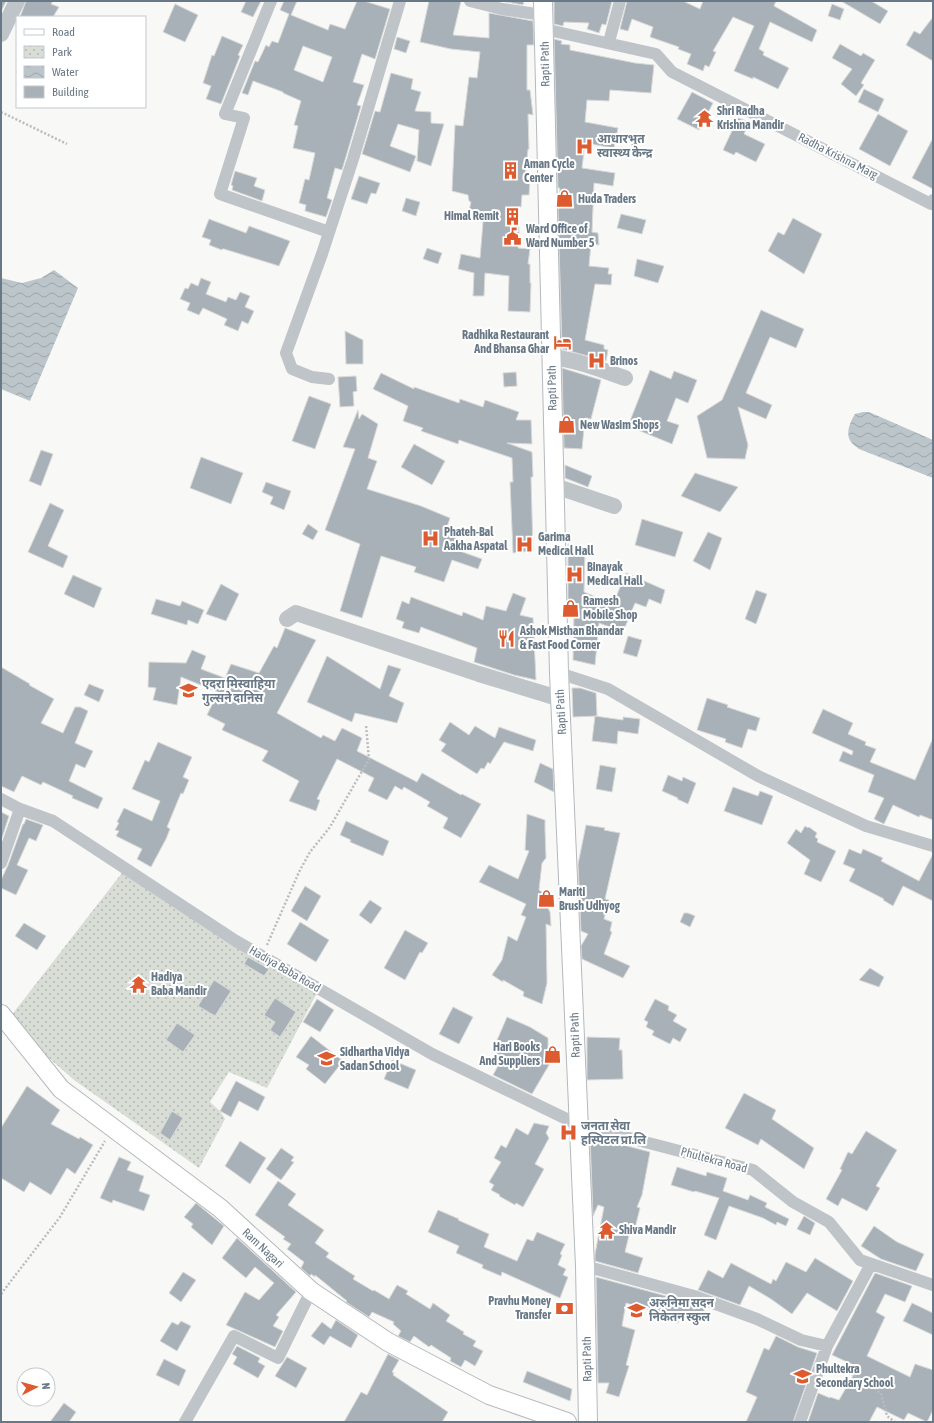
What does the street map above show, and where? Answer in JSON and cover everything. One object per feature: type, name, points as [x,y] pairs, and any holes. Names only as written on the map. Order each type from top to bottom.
[{"type":"main road","name":"Rapti Path","points":[[543,15],[559,673],[585,1266],[588,1422]]},
{"type":"main road","name":"Ram Nagari","points":[[1,1014],[61,1089],[220,1208],[311,1291],[388,1342],[489,1395],[567,1422]]},
{"type":"street","points":[[1,34],[17,1]]},
{"type":"street","points":[[271,1],[224,114],[244,118],[220,194],[329,232]]},
{"type":"street","points":[[329,379],[312,377],[292,369],[286,352],[329,232],[353,159],[400,1]]},
{"type":"street","name":"Radha Krishna Marg","points":[[470,1],[502,9],[543,15],[609,42],[656,54],[672,72],[932,206]]},
{"type":"street","points":[[609,42],[620,1]]},
{"type":"street","points":[[552,357],[590,365],[625,378]]},
{"type":"street","points":[[555,486],[614,506]]},
{"type":"street","points":[[287,620],[296,613],[479,674],[561,699]]},
{"type":"street","points":[[559,673],[608,689],[758,776],[866,826],[933,846]]},
{"type":"street","name":"Hadiya Baba Road","points":[[1,799],[20,809],[53,821],[236,941],[432,1054],[578,1125]]},
{"type":"street","points":[[1,863],[20,809]]},
{"type":"street","name":"Phultekra Road","points":[[578,1125],[753,1170],[793,1202],[829,1222],[860,1260],[933,1285]]},
{"type":"street","points":[[800,1422],[827,1346],[871,1264]]},
{"type":"street","points":[[585,1266],[694,1296],[757,1319],[800,1340],[827,1346]]},
{"type":"street","points":[[186,1422],[234,1336],[278,1358],[311,1291]]},
{"type":"path","points":[[1,112],[67,144]]},
{"type":"path","points":[[262,956],[310,852],[330,827],[369,760],[366,725]]},
{"type":"path","points":[[1,1294],[60,1216],[107,1139]]},
{"type":"path","points":[[822,1359],[866,1381],[882,1394],[887,1416],[895,1422]]},
{"type":"green space","points":[[125,869],[319,989],[267,1088],[229,1072],[210,1102],[220,1111],[225,1119],[199,1168],[74,1080],[7,1021]]},
{"type":"water","points":[[54,270],[78,288],[30,401],[1,389],[1,278],[22,283],[41,278]]},
{"type":"water","points":[[869,412],[933,440],[933,478],[859,449],[853,444],[848,435],[850,424],[855,414]]},
{"type":"building","points":[[1,1],[6,1],[1,12]]},
{"type":"building","points":[[26,1],[53,1],[51,4],[59,7],[54,16],[20,16]]},
{"type":"building","points":[[246,1],[261,1],[253,17],[241,12]]},
{"type":"building","points":[[284,1],[297,1],[291,15],[328,30],[330,24],[345,29],[357,1],[364,1],[390,9],[375,59],[362,54],[353,82],[364,85],[357,105],[361,106],[342,170],[335,168],[327,198],[332,200],[326,217],[305,211],[306,205],[299,203],[305,179],[309,180],[315,153],[293,148],[298,126],[294,125],[301,101],[283,92],[253,81],[248,95],[242,93],[255,61],[258,62],[266,45],[269,47],[272,41],[278,43],[289,14],[280,10]],"holes":[[[303,46],[332,57],[323,82],[294,70]]]},
{"type":"building","points":[[429,1],[461,1],[453,35],[489,38],[489,13],[533,21],[534,45],[527,45],[527,90],[530,90],[533,115],[528,114],[529,149],[525,178],[530,179],[529,195],[522,195],[521,207],[518,207],[518,248],[530,249],[528,264],[530,264],[531,283],[530,312],[508,311],[509,276],[485,273],[484,296],[473,296],[474,273],[458,269],[461,254],[480,258],[483,222],[467,220],[471,202],[469,201],[468,195],[452,191],[455,125],[463,126],[469,77],[477,78],[480,52],[451,49],[420,42]]},
{"type":"building","points":[[501,1],[524,1],[523,5]]},
{"type":"building","points":[[554,1],[612,1],[606,25],[602,24],[599,33],[587,29],[589,23],[564,22],[563,26],[554,24]]},
{"type":"building","points":[[627,1],[683,1],[700,9],[703,1],[776,1],[774,6],[817,30],[812,42],[770,22],[759,49],[764,52],[763,55],[789,68],[778,89],[753,77],[753,79],[734,71],[754,26],[733,17],[713,51],[716,52],[709,67],[705,65],[703,71],[687,64],[691,54],[678,49],[679,47],[650,37],[653,27],[632,19],[628,31],[620,29]]},
{"type":"building","points":[[841,1],[871,1],[888,11],[880,24]]},
{"type":"building","points":[[175,4],[198,15],[185,42],[163,32]]},
{"type":"building","points":[[832,4],[844,9],[840,20],[828,16]]},
{"type":"building","points":[[933,17],[933,61],[906,45],[914,31],[920,34]]},
{"type":"building","points":[[222,36],[243,45],[221,104],[206,99],[211,86],[203,83],[212,55],[214,56]]},
{"type":"building","points":[[397,37],[410,41],[406,53],[394,49]]},
{"type":"building","points":[[554,39],[562,41],[561,44],[570,45],[570,50],[635,63],[654,65],[651,93],[610,90],[609,101],[587,100],[585,122],[618,128],[614,148],[585,143],[582,168],[615,173],[613,186],[594,183],[592,232],[598,233],[599,245],[591,244],[589,266],[609,268],[608,274],[612,274],[611,285],[595,284],[585,340],[604,345],[604,349],[608,350],[606,361],[562,349],[558,210],[560,188],[558,188]]},
{"type":"building","points":[[840,44],[861,56],[863,53],[875,60],[861,83],[864,85],[856,96],[841,84],[852,69],[832,58]]},
{"type":"building","points":[[391,73],[413,79],[411,89],[421,92],[415,111],[431,112],[431,123],[444,124],[431,166],[417,161],[419,130],[398,124],[390,146],[416,156],[410,172],[362,154],[375,111],[380,112]]},
{"type":"building","points":[[864,89],[884,99],[878,112],[858,102]]},
{"type":"building","points":[[692,92],[713,103],[699,130],[677,119]]},
{"type":"building","points":[[878,114],[908,131],[890,166],[859,149]]},
{"type":"building","points":[[738,118],[749,122],[744,134],[765,144],[756,162],[736,152],[734,155],[723,150]]},
{"type":"building","points":[[933,138],[933,189],[912,178]]},
{"type":"building","points":[[235,171],[257,178],[254,186],[265,190],[262,201],[232,190],[233,186],[231,185]]},
{"type":"building","points":[[359,176],[380,183],[376,194],[371,193],[367,204],[351,199]]},
{"type":"building","points":[[406,198],[420,202],[416,216],[402,211]]},
{"type":"building","points":[[621,214],[646,220],[642,234],[617,228]]},
{"type":"building","points":[[793,218],[822,234],[804,274],[768,251],[778,232],[784,235]]},
{"type":"building","points":[[209,219],[246,233],[249,226],[290,241],[279,266],[209,245],[211,240],[202,237]]},
{"type":"building","points":[[427,248],[442,253],[438,264],[423,259]]},
{"type":"building","points":[[637,259],[664,266],[658,283],[634,276]]},
{"type":"building","points":[[201,278],[211,282],[206,294],[226,302],[228,297],[236,300],[240,292],[250,296],[245,307],[254,311],[248,324],[242,321],[238,331],[224,325],[227,319],[203,308],[199,315],[187,310],[190,303],[180,299],[185,288],[188,289],[191,283],[198,286]]},
{"type":"building","points":[[761,310],[804,329],[796,348],[770,337],[746,393],[772,405],[766,419],[738,407],[748,445],[745,459],[707,458],[697,416],[722,400]]},
{"type":"building","points":[[345,331],[363,340],[363,364],[346,364]]},
{"type":"building","points":[[562,368],[601,380],[591,419],[585,418],[582,449],[564,448]]},
{"type":"building","points":[[650,370],[671,379],[674,371],[697,380],[688,403],[676,398],[667,421],[679,425],[672,444],[628,426]]},
{"type":"building","points":[[516,372],[517,386],[504,387],[503,373]]},
{"type":"building","points":[[381,373],[414,389],[414,387],[459,403],[460,399],[483,407],[485,400],[519,412],[516,420],[531,420],[532,444],[507,443],[532,452],[533,477],[531,477],[533,551],[513,553],[510,482],[513,482],[512,458],[459,440],[458,444],[421,431],[423,428],[403,421],[408,406],[373,389]]},
{"type":"building","points":[[356,376],[357,391],[353,392],[354,406],[340,407],[338,377]]},
{"type":"building","points":[[309,396],[331,404],[315,449],[292,441]]},
{"type":"building","points":[[358,410],[359,419],[362,414],[378,424],[368,458],[377,461],[367,489],[421,506],[450,518],[446,530],[448,531],[447,534],[458,538],[454,549],[482,559],[478,569],[452,560],[444,582],[414,572],[416,567],[381,556],[362,618],[340,611],[360,544],[325,530],[355,449],[343,447]]},
{"type":"building","points":[[414,444],[445,461],[432,485],[401,467]]},
{"type":"building","points":[[41,450],[53,454],[41,486],[29,481]]},
{"type":"building","points":[[201,457],[243,473],[231,504],[190,488]]},
{"type":"building","points":[[565,465],[592,476],[588,487],[565,478]]},
{"type":"building","points":[[695,473],[738,487],[720,512],[681,496]]},
{"type":"building","points":[[266,482],[291,491],[284,510],[270,504],[273,497],[262,492]]},
{"type":"building","points":[[50,503],[64,510],[48,546],[68,556],[63,568],[28,552]]},
{"type":"building","points":[[642,519],[683,532],[675,557],[635,545]]},
{"type":"building","points":[[308,524],[318,531],[313,540],[302,534]]},
{"type":"building","points":[[708,532],[722,538],[710,570],[693,561]]},
{"type":"building","points":[[568,544],[585,548],[584,592],[613,604],[626,573],[665,590],[661,604],[649,599],[646,607],[635,603],[623,632],[599,623],[595,665],[573,660],[574,613],[568,613]]},
{"type":"building","points":[[73,575],[102,588],[94,608],[64,594]]},
{"type":"building","points":[[221,584],[239,594],[226,621],[206,614]]},
{"type":"building","points":[[756,590],[767,594],[756,624],[745,619]]},
{"type":"building","points":[[513,593],[526,598],[520,615],[533,618],[536,680],[514,675],[474,662],[477,648],[421,627],[419,633],[402,628],[404,622],[396,619],[402,601],[409,604],[411,597],[462,616],[463,612],[483,620],[486,606],[506,611]]},
{"type":"building","points":[[156,599],[180,606],[182,601],[204,610],[198,624],[188,620],[187,625],[151,614]]},
{"type":"building","points":[[285,628],[316,640],[277,713],[321,738],[323,735],[335,741],[342,728],[362,738],[357,751],[417,782],[422,773],[461,795],[462,794],[481,804],[461,838],[443,828],[448,818],[427,806],[430,802],[404,787],[402,790],[395,786],[387,800],[368,791],[374,778],[337,759],[317,799],[320,800],[316,811],[289,801],[299,781],[262,761],[268,751],[222,730],[225,724],[207,715],[218,692],[181,677],[177,705],[153,700],[156,688],[148,687],[149,662],[186,663],[192,650],[206,656],[201,669],[225,678],[231,664],[259,673],[274,646],[277,648]]},
{"type":"building","points":[[628,636],[642,640],[637,657],[623,653]]},
{"type":"building","points":[[327,656],[380,689],[388,665],[401,669],[389,696],[404,703],[397,723],[355,713],[352,722],[307,702]]},
{"type":"building","points":[[1,667],[54,699],[41,723],[63,733],[75,707],[80,707],[88,711],[75,743],[93,751],[85,768],[76,764],[69,781],[103,798],[98,809],[72,798],[73,796],[43,782],[41,785],[22,776],[14,792],[1,786]]},
{"type":"building","points":[[89,684],[104,690],[99,702],[84,695]]},
{"type":"building","points":[[572,688],[580,688],[596,693],[597,716],[573,717]]},
{"type":"building","points":[[707,698],[728,705],[727,707],[760,718],[756,731],[748,729],[742,748],[725,742],[726,739],[697,730]]},
{"type":"building","points":[[823,709],[853,723],[848,734],[866,742],[865,745],[876,749],[870,762],[915,780],[933,738],[933,820],[920,815],[919,817],[893,805],[884,824],[874,819],[884,798],[868,792],[874,775],[839,761],[843,751],[852,755],[853,751],[812,733]]},
{"type":"building","points":[[595,716],[623,720],[623,717],[640,719],[638,734],[618,731],[617,744],[592,741]]},
{"type":"building","points":[[450,722],[469,735],[475,726],[495,738],[499,727],[536,740],[533,751],[504,742],[490,764],[488,762],[484,769],[481,768],[477,774],[441,751],[446,744],[439,740]]},
{"type":"building","points":[[158,742],[192,757],[183,777],[189,780],[183,794],[181,793],[167,827],[170,829],[166,839],[151,867],[137,859],[142,849],[116,836],[119,831],[115,830],[124,808],[152,821],[160,801],[132,789],[145,760],[149,762]]},
{"type":"building","points":[[540,763],[553,769],[554,792],[534,782]]},
{"type":"building","points":[[600,765],[616,768],[612,792],[596,789]]},
{"type":"building","points":[[668,775],[682,781],[683,777],[696,783],[688,804],[662,791]]},
{"type":"building","points":[[733,787],[758,796],[760,791],[773,796],[762,825],[724,811]]},
{"type":"building","points":[[1,812],[9,816],[2,838],[1,837]]},
{"type":"building","points":[[527,814],[545,820],[546,858],[542,863],[539,890],[549,897],[550,904],[547,906],[550,912],[551,926],[546,924],[547,983],[542,1004],[523,996],[524,992],[492,975],[502,960],[508,936],[517,941],[526,917],[521,915],[526,904],[479,882],[489,865],[518,879],[529,851],[525,850]]},
{"type":"building","points":[[26,819],[43,825],[36,841],[29,838],[17,865],[28,870],[16,895],[1,888],[1,880]]},
{"type":"building","points":[[346,821],[389,841],[383,856],[350,842],[351,840],[340,835]]},
{"type":"building","points":[[586,825],[605,828],[604,830],[620,833],[605,899],[609,900],[604,919],[612,922],[610,931],[612,932],[604,954],[630,966],[623,978],[582,959],[581,946],[588,934],[581,931],[578,864]]},
{"type":"building","points":[[805,826],[817,833],[815,837],[818,839],[817,842],[836,851],[821,882],[804,874],[810,860],[787,843],[796,829],[801,833]]},
{"type":"building","points":[[849,849],[861,854],[863,849],[883,858],[881,861],[919,881],[933,854],[933,901],[903,886],[893,906],[883,900],[884,899],[849,881],[855,869],[843,864]]},
{"type":"building","points":[[305,886],[321,896],[307,921],[291,911]]},
{"type":"building","points":[[370,900],[382,908],[371,924],[359,915]]},
{"type":"building","points":[[684,913],[695,916],[690,927],[680,922]]},
{"type":"building","points":[[300,922],[329,940],[316,962],[287,944]]},
{"type":"building","points":[[24,923],[46,936],[37,950],[15,936]]},
{"type":"building","points":[[405,930],[428,943],[422,953],[420,952],[405,980],[384,968]]},
{"type":"building","points":[[248,957],[269,969],[264,976],[244,964]]},
{"type":"building","points":[[870,968],[884,977],[879,987],[859,980]]},
{"type":"building","points":[[214,980],[231,991],[215,1016],[198,1006]]},
{"type":"building","points":[[275,998],[296,1012],[280,1037],[270,1030],[275,1022],[264,1015]]},
{"type":"building","points":[[317,999],[334,1010],[320,1032],[303,1022]]},
{"type":"building","points":[[655,999],[669,1006],[668,1010],[677,1015],[673,1021],[687,1029],[680,1042],[673,1038],[670,1044],[652,1035],[654,1031],[646,1027],[648,1022],[644,1020]]},
{"type":"building","points":[[453,1007],[473,1017],[459,1044],[439,1034]]},
{"type":"building","points":[[507,1017],[530,1027],[548,1038],[548,1048],[556,1053],[532,1094],[493,1075],[503,1057],[492,1052]]},
{"type":"building","points":[[177,1023],[195,1035],[183,1052],[166,1040]]},
{"type":"building","points":[[311,1036],[343,1061],[325,1084],[306,1069],[309,1065],[296,1057]]},
{"type":"building","points":[[587,1037],[620,1038],[619,1050],[622,1050],[623,1079],[587,1080]]},
{"type":"building","points":[[392,1060],[416,1070],[408,1089],[384,1079]]},
{"type":"building","points":[[236,1081],[265,1097],[258,1111],[239,1101],[231,1117],[220,1111]]},
{"type":"building","points":[[27,1086],[60,1110],[51,1124],[79,1139],[80,1137],[93,1145],[75,1174],[67,1168],[51,1195],[30,1182],[24,1192],[1,1178],[1,1128]]},
{"type":"building","points":[[744,1093],[776,1110],[772,1119],[814,1148],[804,1169],[761,1139],[758,1145],[725,1128]]},
{"type":"building","points":[[172,1111],[183,1118],[170,1140],[160,1133]]},
{"type":"building","points":[[534,1123],[549,1126],[546,1133],[549,1138],[535,1164],[544,1169],[523,1207],[516,1203],[515,1205],[499,1196],[500,1195],[491,1190],[494,1185],[489,1182],[501,1162],[494,1158],[501,1145],[506,1148],[516,1128],[528,1135]]},
{"type":"building","points":[[866,1131],[897,1150],[876,1186],[880,1188],[867,1211],[842,1198],[838,1206],[826,1199],[842,1170],[840,1169],[848,1152],[852,1154]]},
{"type":"building","points":[[590,1136],[650,1152],[642,1195],[637,1207],[640,1208],[635,1228],[631,1227],[625,1252],[643,1258],[638,1273],[595,1261],[604,1207],[598,1205],[593,1216]]},
{"type":"building","points":[[240,1141],[266,1158],[250,1184],[225,1166]]},
{"type":"building","points":[[281,1148],[294,1157],[291,1161],[294,1162],[281,1180],[266,1169]]},
{"type":"building","points":[[119,1157],[131,1162],[127,1170],[144,1176],[139,1191],[150,1195],[144,1211],[113,1200],[112,1203],[100,1198]]},
{"type":"building","points":[[677,1167],[706,1176],[707,1172],[727,1178],[723,1191],[748,1200],[750,1195],[767,1203],[765,1207],[789,1219],[786,1226],[777,1222],[776,1225],[763,1218],[729,1206],[716,1240],[704,1235],[719,1198],[671,1185]]},
{"type":"building","points":[[278,1181],[296,1194],[288,1205],[324,1230],[315,1243],[329,1253],[326,1257],[355,1276],[353,1279],[389,1299],[397,1285],[408,1291],[406,1294],[430,1309],[433,1303],[450,1315],[446,1321],[464,1332],[463,1334],[476,1341],[473,1346],[483,1351],[475,1366],[465,1360],[461,1367],[450,1361],[451,1358],[431,1345],[429,1347],[414,1336],[410,1342],[398,1336],[401,1331],[393,1324],[394,1322],[372,1312],[369,1317],[346,1302],[347,1301],[315,1275],[315,1277],[311,1274],[310,1276],[301,1268],[304,1262],[287,1249],[291,1244],[283,1239],[285,1237],[255,1215]]},
{"type":"building","points":[[196,1203],[224,1226],[212,1245],[191,1227],[193,1224],[184,1217]]},
{"type":"building","points":[[438,1210],[489,1234],[484,1247],[517,1261],[527,1239],[533,1241],[537,1232],[565,1244],[560,1254],[562,1255],[558,1265],[566,1269],[563,1275],[568,1277],[560,1298],[502,1272],[501,1276],[482,1268],[483,1265],[456,1253],[459,1246],[428,1232]]},
{"type":"building","points":[[804,1216],[815,1223],[810,1235],[797,1229]]},
{"type":"building","points":[[874,1226],[897,1242],[924,1254],[916,1271],[881,1259],[861,1246]]},
{"type":"building","points":[[237,1238],[296,1292],[276,1315],[279,1317],[273,1326],[283,1331],[275,1347],[226,1325],[245,1292],[259,1300],[274,1283],[255,1267],[246,1278],[222,1258]]},
{"type":"building","points":[[815,1258],[853,1281],[837,1311],[807,1293],[792,1314],[749,1286],[740,1305],[698,1290],[708,1270],[723,1278],[731,1263],[771,1284],[773,1279],[776,1281],[786,1262],[806,1272]]},
{"type":"building","points":[[183,1272],[196,1280],[181,1302],[169,1293]]},
{"type":"building","points":[[875,1273],[912,1286],[905,1302],[885,1294],[876,1312],[885,1317],[867,1356],[910,1377],[915,1364],[933,1370],[933,1410],[927,1422],[908,1413],[904,1420],[877,1407],[869,1422],[808,1422],[818,1393],[839,1400],[858,1367],[832,1355]]},
{"type":"building","points":[[596,1277],[692,1303],[705,1308],[702,1319],[681,1313],[678,1323],[650,1315],[649,1310],[626,1303],[622,1326],[635,1330],[626,1365],[629,1366],[619,1397],[606,1393],[609,1383],[598,1383]]},
{"type":"building","points":[[912,1303],[933,1313],[933,1335],[903,1321]]},
{"type":"building","points":[[336,1320],[358,1335],[351,1348],[330,1336],[324,1345],[311,1336],[322,1322],[331,1329]]},
{"type":"building","points":[[181,1321],[191,1326],[177,1351],[160,1341],[172,1322],[178,1325]]},
{"type":"building","points":[[776,1336],[798,1347],[817,1353],[793,1422],[746,1422],[757,1397],[746,1392],[764,1348],[769,1350]]},
{"type":"building","points":[[237,1346],[260,1358],[258,1362],[265,1366],[258,1378],[233,1364],[237,1357],[232,1354]]},
{"type":"building","points":[[388,1354],[399,1360],[392,1372],[394,1373],[393,1375],[448,1412],[442,1422],[344,1422],[361,1392],[367,1395]]},
{"type":"building","points":[[287,1357],[307,1368],[296,1388],[275,1376]]},
{"type":"building","points":[[164,1359],[186,1370],[179,1386],[156,1375]]},
{"type":"building","points":[[527,1371],[572,1389],[570,1401],[523,1382]]},
{"type":"building","points":[[64,1403],[76,1412],[69,1422],[50,1422]]},
{"type":"place","name":"Shri Radha Krishna Mandir","points":[[704,118]]},
{"type":"place","name":"आधारभुत स्वास्थ्य केन्द्र","points":[[584,146]]},
{"type":"place","name":"Aman Cycle Center","points":[[511,171]]},
{"type":"place","name":"Huda Traders","points":[[565,199]]},
{"type":"place","name":"Himal Remit","points":[[512,216]]},
{"type":"place","name":"Ward Office of Ward Number 5","points":[[513,236]]},
{"type":"place","name":"Radhika Restaurant And Bhansa Ghar","points":[[562,342]]},
{"type":"place","name":"Brinos","points":[[597,361]]},
{"type":"place","name":"New Wasim Shops","points":[[567,425]]},
{"type":"place","name":"Phateh-Bal Aakha Aspatal","points":[[431,539]]},
{"type":"place","name":"Garima Medical Hall","points":[[525,544]]},
{"type":"place","name":"Binayak Medical Hall","points":[[574,574]]},
{"type":"place","name":"Ramesh Mobile Shop","points":[[570,608]]},
{"type":"place","name":"Ashok Misthan Bhandar & Fast Food Corner","points":[[507,638]]},
{"type":"place","name":"एदरा मिस्वाहिया गुल्सने दानिस","points":[[189,691]]},
{"type":"place","name":"Mariti Brush Udhyog","points":[[546,899]]},
{"type":"place","name":"Hadiya Baba Mandir","points":[[138,984]]},
{"type":"place","name":"Hari Books And Suppliers","points":[[553,1054]]},
{"type":"place","name":"Sidhartha Vidya Sadan School","points":[[327,1059]]},
{"type":"place","name":"जनता सेवा हस्पिटल प्रा.लि","points":[[568,1133]]},
{"type":"place","name":"Shiva Mandir","points":[[606,1230]]},
{"type":"place","name":"Pravhu Money Transfer","points":[[564,1308]]},
{"type":"place","name":"अरुनिमा सदन निकेतन स्कुल","points":[[636,1310]]},
{"type":"place","name":"Phultekra Secondary School","points":[[803,1376]]}]
